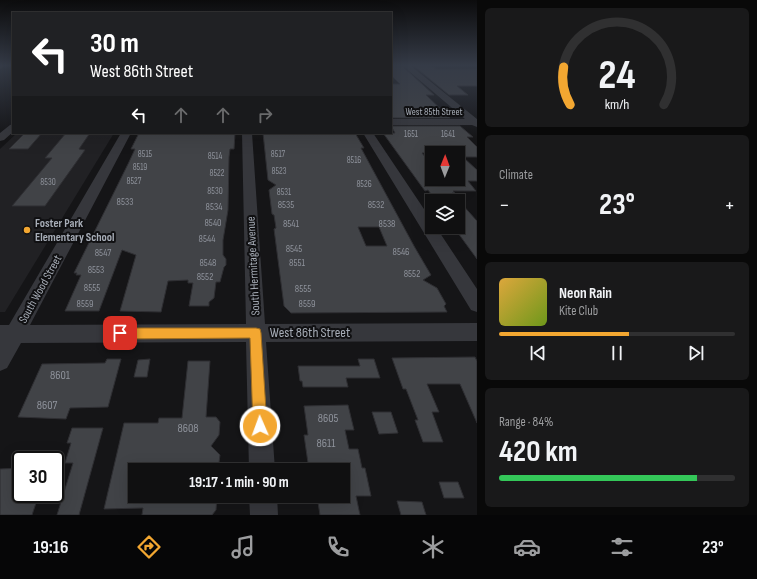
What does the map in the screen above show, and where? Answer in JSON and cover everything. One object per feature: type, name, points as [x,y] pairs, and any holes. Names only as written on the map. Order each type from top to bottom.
[{"type":"street","points":[[436,90],[476,122]]},
{"type":"street","name":"West 85th Street","points":[[392,122],[476,122]]},
{"type":"street","points":[[0,138],[10,123]]},
{"type":"street","name":"South Wood Street","points":[[0,361],[7,334],[125,134]]},
{"type":"street","name":"South Hermitage Avenue","points":[[247,134],[262,463]]},
{"type":"street","points":[[369,134],[477,304]]},
{"type":"street","name":"West 86th Street","points":[[7,334],[477,332]]},
{"type":"street","points":[[263,503],[264,515]]},
{"type":"shaded area","name":"Foster Park Elementary School","points":[[16,134],[113,134],[5,312],[0,312],[0,149]]},
{"type":"building","points":[[392,90],[429,90],[434,95],[426,95],[450,118],[392,118]]},
{"type":"building","points":[[443,90],[462,90],[468,95],[449,95]]},
{"type":"building","points":[[392,126],[460,126],[473,137],[467,137],[477,147],[477,157],[465,157],[465,146],[425,146],[425,153],[422,153],[425,157],[425,186],[465,186],[465,159],[477,170],[477,181],[468,181],[476,191],[453,191],[455,193],[452,193],[453,194],[431,194],[428,190],[425,191],[384,134],[395,133]]},
{"type":"building","points":[[24,134],[41,134],[28,149],[9,149]]},
{"type":"building","points":[[65,134],[89,134],[79,149],[85,150],[45,206],[12,206],[52,158],[45,158]]},
{"type":"building","points":[[138,134],[235,134],[234,149],[230,149],[229,157],[228,210],[223,240],[223,255],[226,259],[226,265],[224,267],[220,282],[216,282],[214,298],[209,302],[209,306],[189,306],[193,283],[188,283],[188,280],[168,281],[161,312],[120,311],[136,255],[122,250],[99,311],[65,311],[81,275],[76,275],[77,273],[74,273],[135,149],[131,149]]},
{"type":"building","points":[[263,134],[356,134],[364,148],[361,148],[431,275],[423,280],[437,288],[446,304],[444,306],[447,312],[291,313],[284,306],[274,229],[276,228],[274,215],[272,214],[269,190],[276,185],[268,180]],"holes":[[[358,227],[379,227],[387,246],[366,246]]]},
{"type":"building","points":[[465,208],[477,221],[477,259],[459,234],[465,234]]},
{"type":"building","points":[[475,357],[477,361],[477,423],[460,384],[427,384],[439,412],[432,412],[443,442],[423,442],[415,420],[418,420],[406,389],[403,389],[392,358]]},
{"type":"building","points":[[107,359],[121,359],[108,407],[70,408],[66,419],[18,417],[42,364],[105,363]]},
{"type":"building","points":[[150,359],[147,377],[134,377],[138,360]]},
{"type":"building","points":[[358,359],[374,359],[380,378],[346,378],[348,387],[303,387],[302,381],[300,381],[298,366],[360,366]]},
{"type":"building","points":[[188,361],[210,361],[206,417],[216,417],[220,422],[219,435],[211,446],[220,455],[219,463],[128,463],[128,503],[216,503],[216,510],[212,515],[142,515],[143,508],[104,509],[124,423],[158,423],[159,418],[182,418]]},
{"type":"building","points":[[348,405],[354,430],[345,430],[349,449],[358,449],[362,468],[365,468],[371,496],[356,496],[360,515],[320,515],[318,503],[350,503],[350,463],[308,463],[304,435],[308,435],[304,406]]},
{"type":"building","points":[[372,412],[391,412],[398,433],[379,434]]},
{"type":"building","points":[[72,428],[103,428],[79,515],[57,515],[61,503],[64,503],[64,492],[73,463],[65,463],[71,443],[67,443]]},
{"type":"building","points":[[12,468],[12,503],[36,503],[32,515],[0,515],[0,469]]},
{"type":"building","points":[[439,482],[458,482],[464,498],[444,498]]},
{"type":"building","points":[[397,501],[422,502],[426,515],[401,515]]},
{"type":"place","name":"Foster Park Elementary School","points":[[27,230]]},
{"type":"route","points":[[120,333],[256,333],[260,426]]}]
